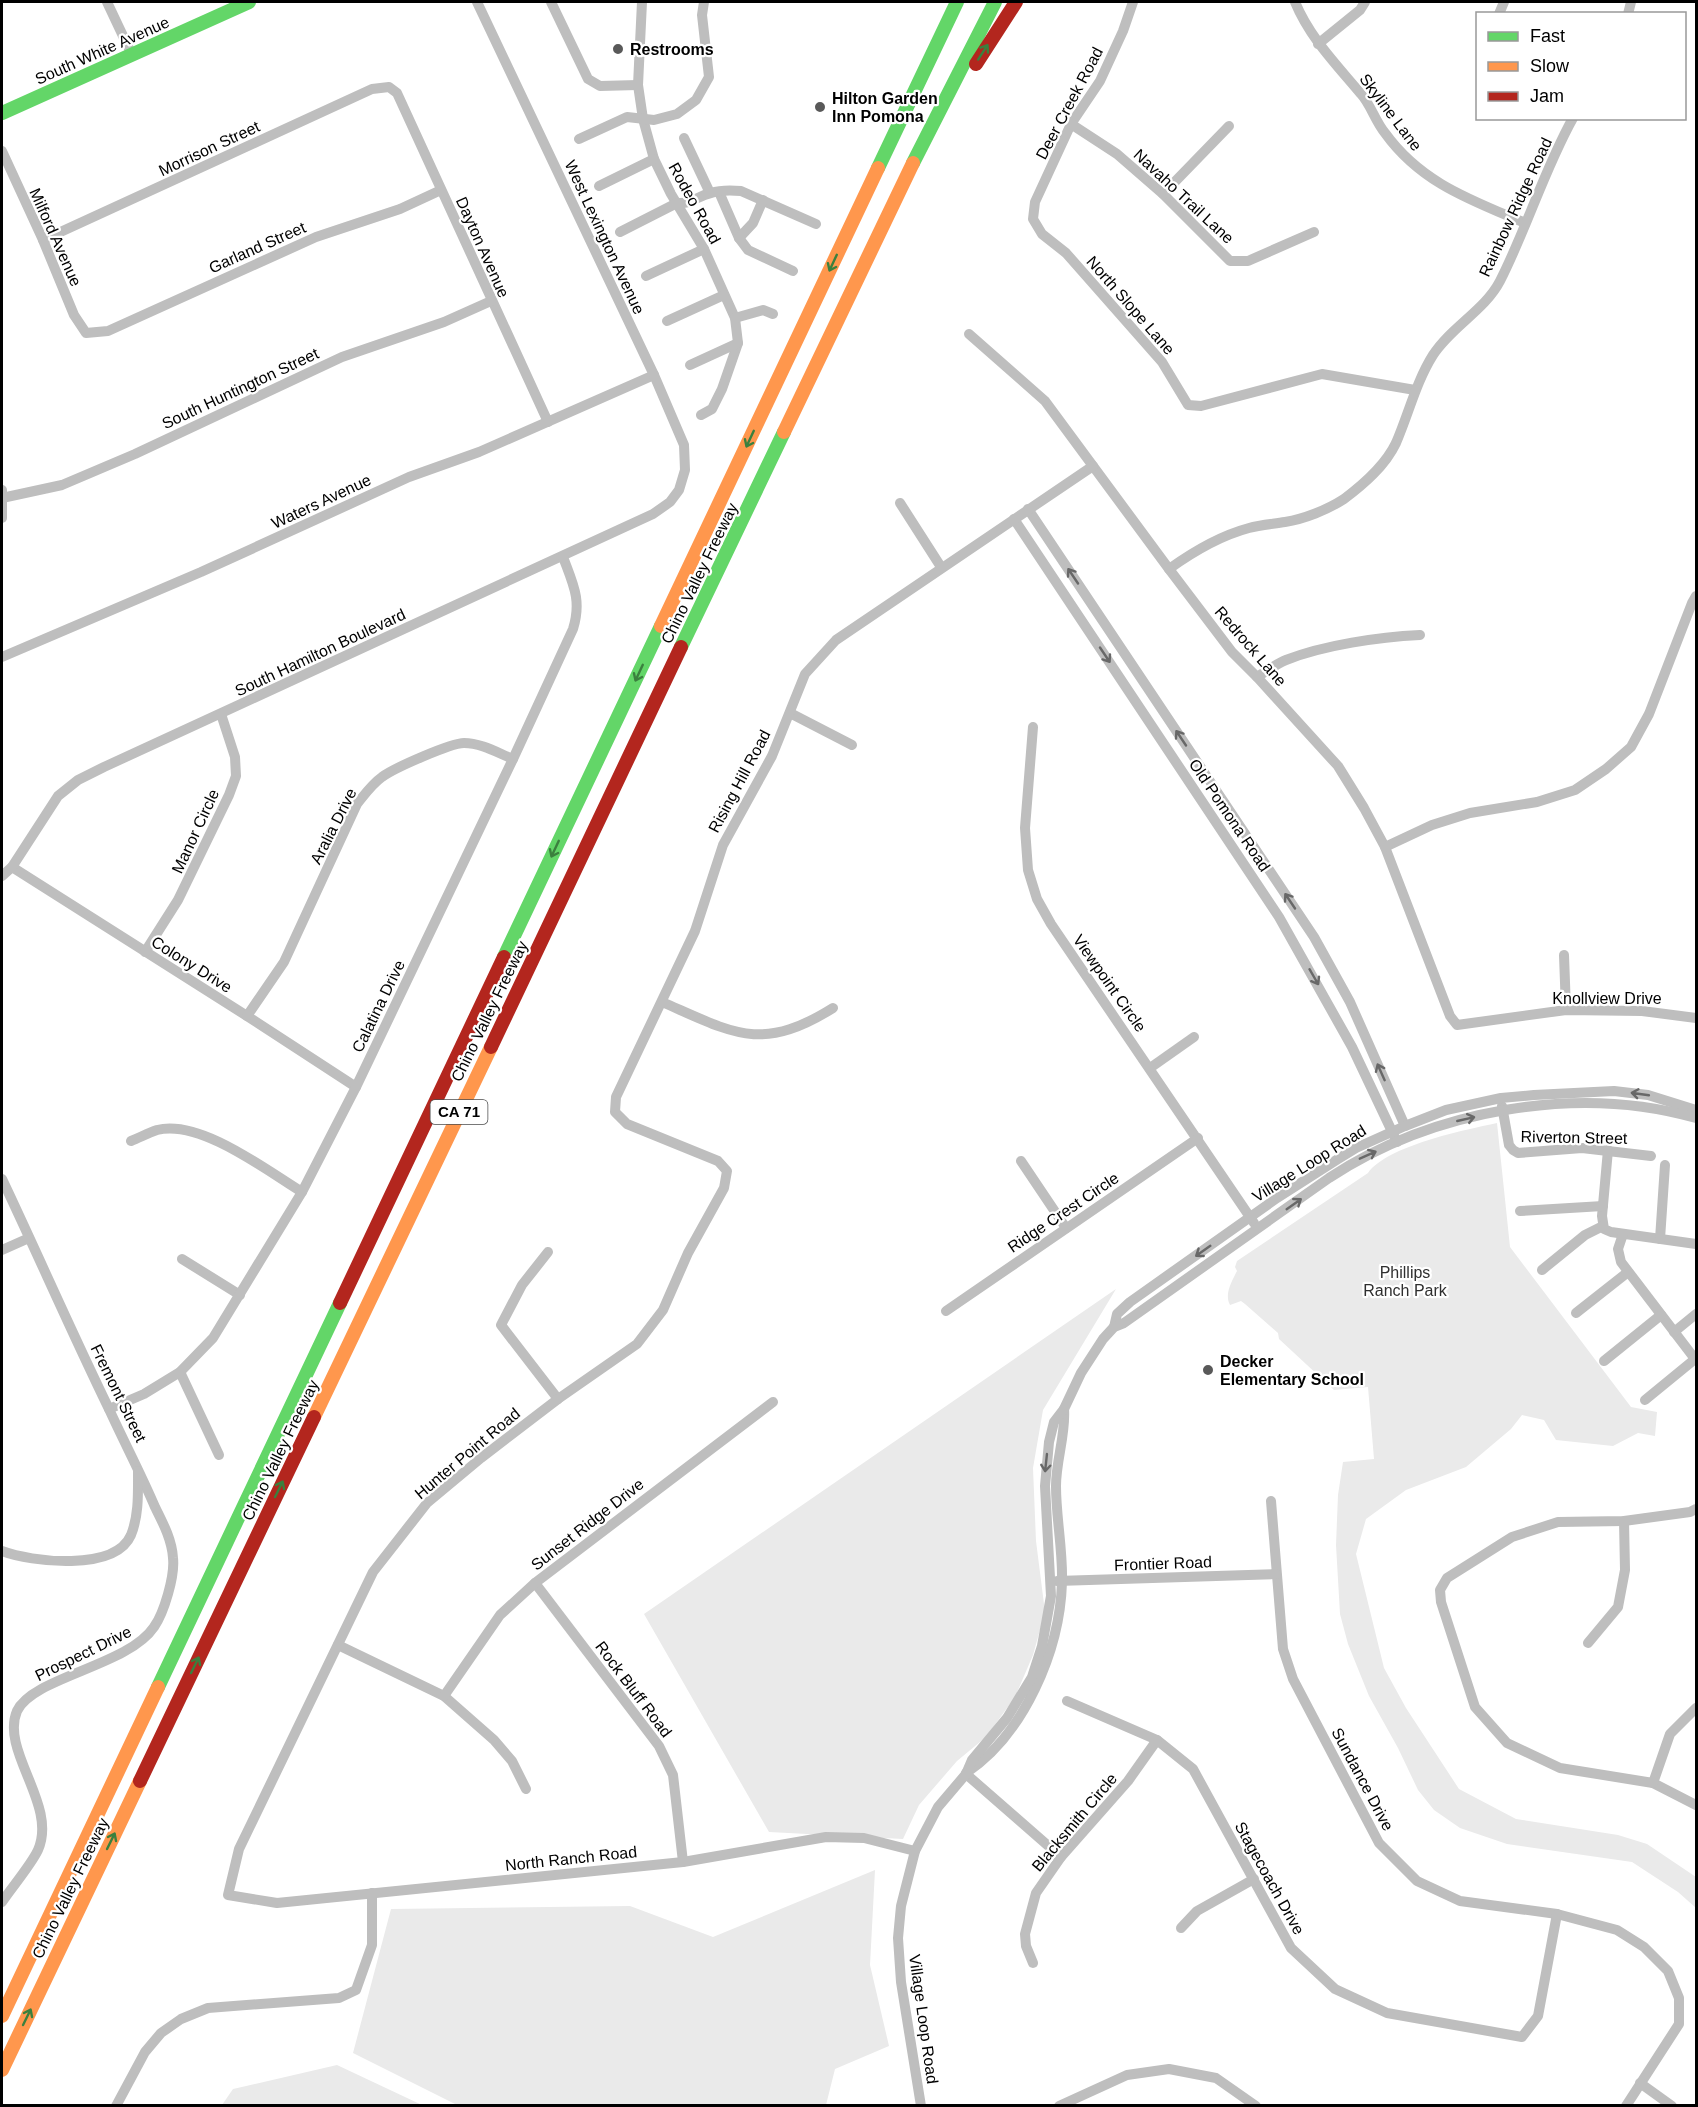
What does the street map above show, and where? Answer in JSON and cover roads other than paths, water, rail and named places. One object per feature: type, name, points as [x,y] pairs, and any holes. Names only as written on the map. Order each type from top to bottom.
[{"type":"main road","name":"South White Avenue","points":[[2,113],[249,2]]},
{"type":"main road","points":[[858,210],[950,2]]},
{"type":"main road","name":"Chino Valley Freeway","points":[[2,2016],[957,2]]},
{"type":"main road","name":"Chino Valley Freeway","points":[[2,2070],[917,154],[995,2]]},
{"type":"main road","points":[[917,154],[1016,2]]},
{"type":"street","points":[[106,2],[132,55]]},
{"type":"street","name":"West Lexington Avenue","points":[[477,2],[654,375],[684,445],[685,470],[679,490]]},
{"type":"street","points":[[551,2],[588,79],[600,86],[638,85]]},
{"type":"street","name":"Rodeo Road","points":[[642,2],[638,85],[643,119],[654,159],[704,249],[735,318],[738,343],[722,389],[712,409],[701,415]]},
{"type":"street","points":[[579,139],[627,117],[654,120],[677,114],[696,100],[709,77],[702,15],[704,2]]},
{"type":"street","name":"Deer Creek Road","points":[[1033,219],[1035,202],[1071,124],[1100,81],[1123,31],[1132,2]]},
{"type":"street","name":"Skyline Lane","points":[[1295,2],[1303,21],[1318,44],[1364,97],[1384,132],[1409,162],[1451,192],[1525,223]]},
{"type":"street","points":[[1318,44],[1360,10],[1365,2]]},
{"type":"street","name":"Dayton Avenue","points":[[389,87],[397,93],[548,422]]},
{"type":"street","name":"Morrison Street","points":[[43,240],[372,89],[389,87]]},
{"type":"street","name":"Rainbow Ridge Road","points":[[1168,570],[1195,550],[1227,534],[1252,527],[1288,522],[1317,513],[1341,501],[1363,485],[1380,468],[1395,444],[1415,390],[1434,353],[1499,283],[1572,120]]},
{"type":"street","name":"Navaho Trail Lane","points":[[1071,124],[1118,154],[1163,194],[1230,261],[1248,261],[1314,232]]},
{"type":"street","points":[[1163,194],[1229,126]]},
{"type":"street","points":[[684,138],[739,238],[748,250],[792,271]]},
{"type":"street","name":"Milford Avenue","points":[[2,151],[74,315],[86,333]]},
{"type":"street","points":[[599,186],[654,159]]},
{"type":"street","name":"Garland Street","points":[[86,333],[108,331],[316,237],[400,209],[441,190]]},
{"type":"street","points":[[620,232],[677,203],[688,204],[715,192],[741,190],[816,224]]},
{"type":"street","points":[[739,238],[753,222],[763,200]]},
{"type":"street","name":"North Slope Lane","points":[[1033,219],[1042,234],[1066,253],[1162,362],[1188,405],[1202,406],[1322,374],[1415,390]]},
{"type":"street","points":[[646,276],[704,249]]},
{"type":"street","points":[[667,321],[724,295]]},
{"type":"street","name":"South Huntington Street","points":[[2,495],[62,485],[135,454],[342,357],[444,322],[491,301]]},
{"type":"street","points":[[735,318],[763,310],[773,314]]},
{"type":"street","name":"Redrock Lane","points":[[969,334],[1045,401],[1168,570],[1232,652],[1338,766],[1385,847],[1450,1016]]},
{"type":"street","points":[[690,365],[738,343]]},
{"type":"street","name":"Waters Avenue","points":[[2,657],[201,572],[409,477],[479,452],[654,375]]},
{"type":"street","name":"Rising Hill Road","points":[[727,1171],[718,1161],[699,1152],[627,1124],[615,1112],[616,1097],[694,931],[723,844],[772,756],[805,674],[836,640],[1093,466]]},
{"type":"street","name":"South Hamilton Boulevard","points":[[2,876],[12,867],[58,796],[78,780],[653,514],[669,502],[679,490]]},
{"type":"street","points":[[2,495],[2,518]]},
{"type":"street","points":[[900,503],[941,567]]},
{"type":"street","name":"Old Pomona Road","points":[[1028,509],[1314,937],[1350,1002],[1405,1126]]},
{"type":"street","name":"Old Pomona Road","points":[[1014,519],[1279,917],[1332,1010],[1394,1137]]},
{"type":"street","name":"Calatina Drive","points":[[109,1409],[144,1394],[180,1372],[213,1338],[302,1192],[356,1087],[573,629],[578,613],[576,594],[563,557]]},
{"type":"street","points":[[1385,847],[1431,825],[1470,813],[1537,802],[1575,790],[1606,769],[1631,747],[1649,714],[1696,596]]},
{"type":"street","points":[[1257,677],[1284,661],[1317,651],[1395,637],[1420,635]]},
{"type":"street","points":[[790,713],[852,745]]},
{"type":"street","name":"Manor Circle","points":[[145,952],[178,900],[236,776],[235,757],[221,714]]},
{"type":"street","name":"Viewpoint Circle","points":[[1033,727],[1025,828],[1028,870],[1037,899],[1051,924],[1257,1228]]},
{"type":"street","name":"Aralia Drive","points":[[247,1016],[284,962],[357,804],[369,788],[384,775],[451,745],[466,743],[482,746],[513,759]]},
{"type":"street","name":"Colony Drive","points":[[12,867],[356,1087]]},
{"type":"street","points":[[1564,955],[1566,1010]]},
{"type":"street","points":[[662,1002],[739,1034],[759,1035],[779,1033],[800,1027],[833,1008]]},
{"type":"street","name":"Knollview Drive","points":[[1450,1016],[1457,1025],[1471,1025],[1566,1010],[1642,1011],[1696,1018]]},
{"type":"street","points":[[1150,1068],[1194,1037]]},
{"type":"street","name":"Village Loop Road","points":[[921,2106],[901,1982],[898,1938],[901,1906],[915,1851],[938,1807],[966,1774],[977,1766],[1002,1738],[1027,1704],[1052,1646],[1058,1620],[1056,1481],[1065,1425],[1064,1409],[1081,1373],[1103,1339],[1114,1327],[1124,1323],[1354,1161],[1394,1137],[1405,1126],[1446,1110],[1501,1098],[1577,1091],[1614,1091],[1648,1095],[1696,1110]]},
{"type":"street","name":"Riverton Street","points":[[1501,1098],[1509,1145],[1518,1153],[1582,1148],[1608,1149],[1652,1156]]},
{"type":"street","name":"Village Loop Road","points":[[1114,1327],[1117,1314],[1130,1302],[1250,1217],[1347,1153],[1394,1137],[1448,1123],[1503,1111],[1568,1104],[1648,1107],[1696,1118]]},
{"type":"street","points":[[131,1142],[158,1130],[180,1130],[200,1134],[219,1142],[302,1192]]},
{"type":"street","name":"Ridge Crest Circle","points":[[946,1311],[1198,1138]]},
{"type":"street","points":[[1608,1149],[1603,1226],[1608,1231],[1623,1234],[1696,1244]]},
{"type":"street","points":[[1022,1161],[1066,1228]]},
{"type":"street","points":[[1660,1239],[1665,1165]]},
{"type":"street","name":"Hunter Point Road","points":[[228,1895],[239,1849],[373,1572],[428,1503],[481,1458],[558,1399],[637,1344],[663,1310],[688,1253],[724,1188],[727,1171]]},
{"type":"street","name":"Fremont Street","points":[[2,1179],[138,1467],[169,1539],[173,1558],[169,1587],[156,1625]]},
{"type":"street","points":[[1520,1211],[1603,1206]]},
{"type":"street","points":[[1542,1270],[1585,1235],[1603,1226]]},
{"type":"street","points":[[1623,1234],[1619,1256],[1628,1272],[1696,1359],[1645,1400]]},
{"type":"street","points":[[2,1250],[29,1238]]},
{"type":"street","points":[[548,1252],[522,1285],[501,1325],[558,1399]]},
{"type":"street","points":[[182,1259],[240,1294]]},
{"type":"street","points":[[1576,1313],[1628,1272]]},
{"type":"street","points":[[1674,1332],[1696,1314]]},
{"type":"street","points":[[1604,1361],[1661,1315]]},
{"type":"street","points":[[180,1372],[219,1455]]},
{"type":"street","name":"Sunset Ridge Drive","points":[[444,1696],[500,1615],[535,1583],[773,1402]]},
{"type":"street","points":[[2,1551],[45,1561],[82,1560],[105,1556],[118,1550],[130,1537],[138,1506],[138,1467]]},
{"type":"street","name":"Sundance Drive","points":[[1271,1501],[1283,1649],[1293,1679],[1379,1843],[1417,1881],[1460,1902],[1557,1914],[1617,1930],[1644,1947],[1668,1971],[1679,1998],[1679,2024],[1640,2082]]},
{"type":"street","points":[[1696,1509],[1690,1512],[1624,1521],[1558,1522],[1512,1537],[1447,1578],[1440,1590],[1441,1602],[1475,1707],[1507,1743],[1560,1768],[1653,1783],[1696,1805]]},
{"type":"street","points":[[1588,1643],[1618,1607],[1625,1570],[1624,1521]]},
{"type":"street","name":"Frontier Road","points":[[1056,1581],[1276,1574]]},
{"type":"street","name":"Rock Bluff Road","points":[[535,1583],[659,1746],[673,1775],[683,1862]]},
{"type":"street","name":"Prospect Drive","points":[[2,1902],[38,1850],[42,1833],[42,1818],[17,1750],[14,1728],[16,1713],[23,1701],[35,1692],[95,1666],[145,1640],[156,1625]]},
{"type":"street","points":[[338,1645],[444,1696],[495,1740],[512,1761],[526,1790]]},
{"type":"street","name":"Stagecoach Drive","points":[[1067,1701],[1157,1740],[1193,1769],[1291,1948],[1335,1989],[1387,2013],[1522,2037],[1538,2016],[1557,1914]]},
{"type":"street","points":[[1653,1783],[1670,1734],[1696,1708]]},
{"type":"street","name":"Blacksmith Circle","points":[[1033,1963],[1026,1946],[1025,1934],[1036,1893],[1060,1857],[1128,1781],[1157,1740]]},
{"type":"street","points":[[966,1774],[1060,1857]]},
{"type":"street","name":"North Ranch Road","points":[[228,1895],[277,1903],[683,1862],[826,1837],[864,1838],[915,1851]]},
{"type":"street","points":[[1181,1928],[1197,1911],[1254,1880]]},
{"type":"street","points":[[116,2106],[145,2052],[161,2033],[181,2019],[208,2008],[339,1998],[356,1990],[372,1945],[372,1893]]},
{"type":"street","points":[[1059,2106],[1127,2074],[1169,2069],[1216,2078],[1257,2106]]},
{"type":"street","points":[[1626,2106],[1640,2082],[1672,2106]]},
{"type":"place","name":"Restrooms","points":[[618,49]]},
{"type":"place","name":"Hilton Garden Inn Pomona","points":[[820,107]]},
{"type":"place","name":"Decker Elementary School","points":[[1208,1370]]},
{"type":"park label","name":"Phillips Ranch Park","points":[[1405,1281]]}]
